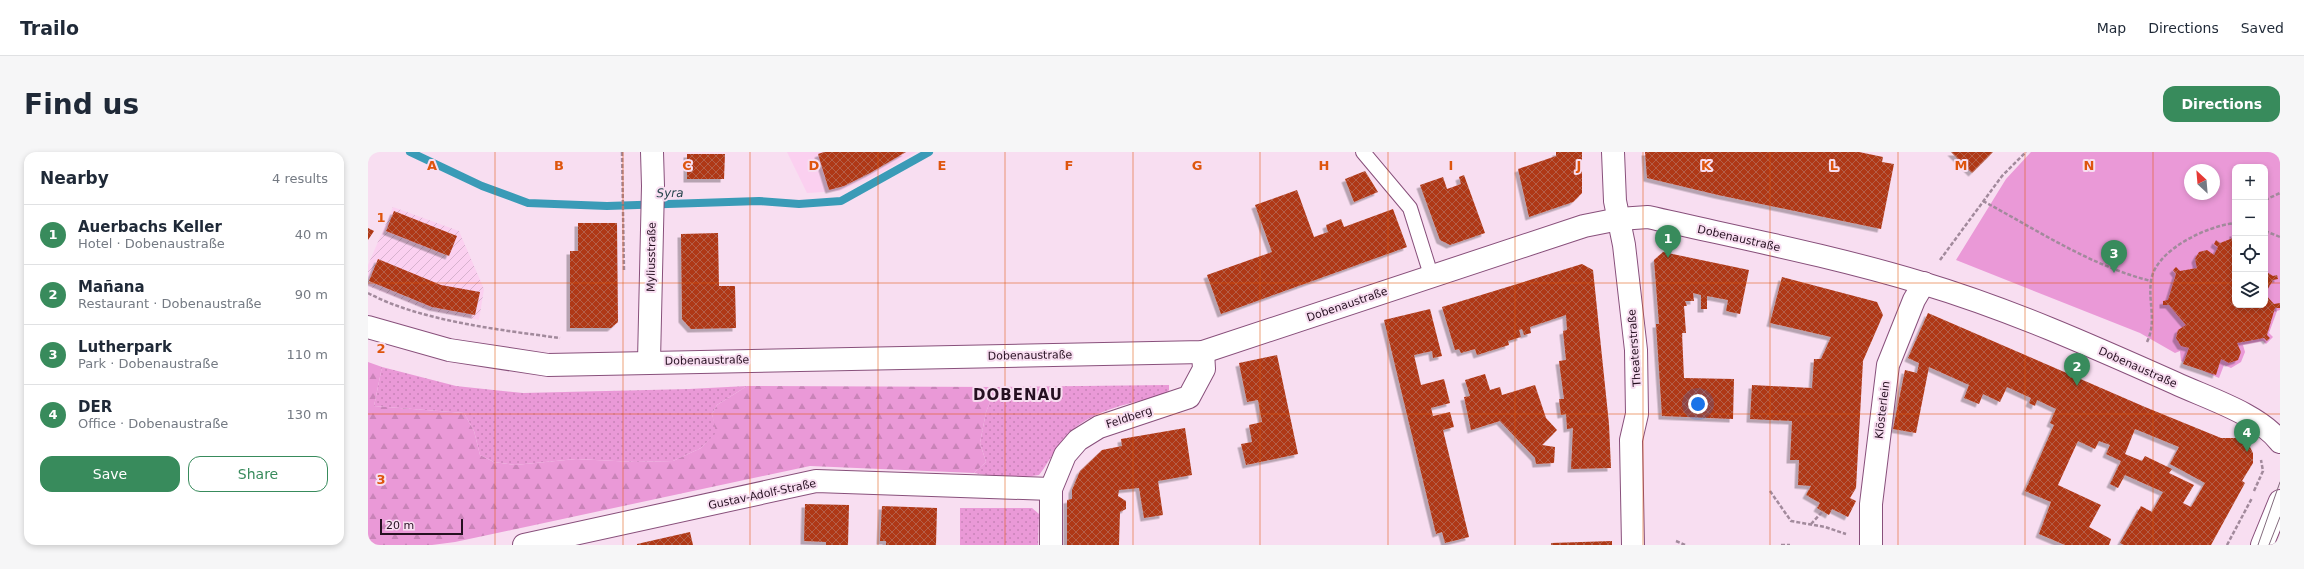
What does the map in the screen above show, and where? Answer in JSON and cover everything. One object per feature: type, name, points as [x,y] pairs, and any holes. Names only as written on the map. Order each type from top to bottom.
[{"type":"street","name":"Myliusstraße","points":[[649,361],[653,186],[652,152]]},
{"type":"street","name":"Theaterstraße","points":[[1613,152],[1613,179],[1636,350],[1637,414],[1631,440],[1633,545]]},
{"type":"street","name":"Dobenaustraße","points":[[368,327],[449,350],[548,364],[1203,352],[1584,226],[1619,219],[1648,217],[1875,270],[1924,283],[2062,332],[2237,412],[2271,431],[2280,442]]},
{"type":"street","name":"Klösterlein","points":[[1862,540],[1871,504],[1888,365],[1914,300],[1924,283]]},
{"type":"street","name":"Feldberg","points":[[1051,489],[1065,455],[1078,440],[1099,427],[1189,397],[1204,369],[1203,352]]},
{"type":"street","name":"Gustav-Adolf-Straße","points":[[524,545],[816,481],[1051,489]]},
{"type":"street","points":[[1051,489],[1051,545]]},
{"type":"street","points":[[2262,545],[2280,501]]},
{"type":"lane","points":[[1363,152],[1410,208],[1431,276]]},
{"type":"path","points":[[622,152],[624,274]]},
{"type":"path","points":[[1940,260],[2002,176],[2026,152]]},
{"type":"path","points":[[2268,199],[2280,193]]},
{"type":"path","points":[[1983,201],[2089,257],[2127,275],[2151,281]]},
{"type":"path","points":[[2146,345],[2152,331],[2151,281],[2162,256],[2193,236],[2232,223]]},
{"type":"path","points":[[2268,231],[2280,237]]},
{"type":"path","points":[[368,293],[389,304],[420,313],[499,329],[562,338]]},
{"type":"path","points":[[2227,545],[2259,482],[2262,471],[2260,456]]},
{"type":"path","points":[[1770,491],[1791,521],[1811,525],[1862,540]]},
{"type":"path","points":[[1811,525],[1823,512]]},
{"type":"path","points":[[1676,541],[1685,545]]},
{"type":"path","points":[[1781,545],[1790,545]]},
{"type":"shaded area","points":[[787,152],[916,152],[877,175],[840,191],[807,193]]},
{"type":"shaded area","points":[[393,207],[459,231],[484,289],[479,320],[428,310],[368,286],[368,265]]},
{"type":"green space","points":[[2031,152],[2280,152],[2280,310],[2277,311],[2269,333],[2273,337],[2266,344],[2263,341],[2243,345],[2245,352],[2241,362],[2231,368],[2224,365],[2219,378],[2181,361],[2180,351],[2175,353],[2140,333],[1956,260],[2006,179]]},
{"type":"green space","points":[[368,362],[382,367],[374,406],[464,413],[474,431],[480,455],[494,462],[515,465],[576,459],[635,462],[673,461],[701,448],[716,433],[712,414],[717,405],[747,386],[996,387],[986,412],[980,443],[986,462],[974,473],[810,466],[455,542],[432,545],[368,545]]},
{"type":"green space","points":[[382,367],[456,386],[523,393],[747,386],[717,405],[712,414],[717,433],[701,448],[673,461],[635,462],[576,459],[515,465],[494,462],[480,455],[474,431],[464,413],[374,406]]},
{"type":"green space","points":[[1169,385],[1169,390],[1164,396],[1139,401],[1103,412],[1080,424],[1061,442],[1039,475],[1010,479],[974,473],[986,462],[980,443],[986,412],[996,387]]},
{"type":"green space","points":[[960,508],[1032,508],[1039,514],[1038,545],[960,545]]},
{"type":"building","points":[[824,152],[906,152],[844,186],[829,190],[818,154]]},
{"type":"building","points":[[1556,152],[1582,152],[1582,193],[1573,202],[1529,217],[1518,169],[1556,156]]},
{"type":"building","points":[[1645,152],[1859,152],[1883,157],[1882,162],[1894,164],[1881,229],[1718,195],[1647,178]]},
{"type":"building","points":[[1951,152],[1993,152],[1972,173]]},
{"type":"building","points":[[687,154],[725,154],[724,179],[687,179]]},
{"type":"building","points":[[1365,171],[1378,192],[1354,202],[1345,179]]},
{"type":"building","points":[[1464,175],[1485,233],[1450,245],[1440,240],[1420,185],[1443,177],[1447,189],[1461,184],[1459,177]]},
{"type":"building","points":[[1297,190],[1314,237],[1328,232],[1326,225],[1341,219],[1344,227],[1393,209],[1407,247],[1221,314],[1207,275],[1272,252],[1255,205]]},
{"type":"building","points":[[394,211],[457,236],[449,256],[386,231]]},
{"type":"building","points":[[578,223],[617,223],[618,322],[611,328],[570,328],[570,251],[578,251]]},
{"type":"building","points":[[368,228],[374,231],[368,240]]},
{"type":"building","points":[[718,233],[719,286],[735,286],[736,328],[691,329],[682,319],[681,234]]},
{"type":"building","points":[[2232,238],[2232,308],[2268,308],[2268,297],[2274,304],[2280,303],[2280,308],[2275,308],[2267,335],[2270,338],[2267,341],[2264,338],[2237,343],[2241,352],[2238,360],[2229,363],[2221,359],[2216,375],[2183,364],[2189,348],[2181,346],[2176,338],[2178,330],[2186,325],[2169,305],[2163,305],[2163,301],[2168,300],[2176,274],[2173,270],[2176,267],[2180,271],[2197,268],[2195,259],[2199,252],[2207,250],[2214,255],[2218,247],[2214,244],[2216,240],[2220,243]]},
{"type":"building","points":[[1663,252],[1749,270],[1740,314],[1726,311],[1728,300],[1707,296],[1707,309],[1701,309],[1701,295],[1693,293],[1694,301],[1685,301],[1687,306],[1684,306],[1686,333],[1682,333],[1684,378],[1734,379],[1733,419],[1662,416],[1656,324],[1659,324],[1654,260]]},
{"type":"building","points":[[378,259],[441,285],[480,292],[475,315],[432,307],[369,281]]},
{"type":"building","points":[[1582,264],[1593,270],[1609,424],[1611,468],[1571,469],[1573,428],[1567,429],[1566,414],[1561,415],[1559,399],[1564,399],[1559,361],[1566,360],[1563,331],[1567,330],[1566,315],[1530,327],[1531,333],[1524,335],[1522,329],[1519,330],[1521,337],[1508,341],[1509,345],[1477,355],[1475,349],[1461,353],[1459,349],[1455,350],[1442,307]]},
{"type":"building","points":[[2268,273],[2273,276],[2277,275],[2278,279],[2273,280],[2268,289]]},
{"type":"building","points":[[1782,277],[1877,302],[1883,315],[1863,361],[1856,488],[1850,498],[1856,501],[1848,517],[1832,509],[1829,515],[1817,508],[1820,503],[1806,495],[1811,486],[1798,485],[1799,460],[1790,460],[1792,421],[1750,419],[1752,385],[1812,388],[1814,359],[1821,359],[1831,337],[1770,323]]},
{"type":"building","points":[[1430,309],[1442,356],[1433,358],[1432,351],[1414,355],[1421,385],[1444,379],[1450,403],[1431,408],[1433,416],[1450,412],[1454,427],[1443,430],[1469,537],[1445,543],[1442,532],[1436,534],[1384,320]]},
{"type":"building","points":[[1928,313],[2145,407],[2221,438],[2239,438],[2248,443],[2253,453],[2253,463],[2242,481],[2245,483],[2211,545],[2124,545],[2120,543],[2141,506],[2152,512],[2163,492],[2125,475],[2118,488],[2110,484],[2121,461],[2106,454],[2110,445],[2099,441],[2095,449],[2078,441],[2058,485],[2101,505],[2089,527],[2111,539],[2109,545],[2065,545],[2039,534],[2051,502],[2025,491],[2054,425],[2050,423],[2056,409],[2037,400],[2035,406],[2029,403],[2031,398],[2007,387],[2000,402],[1983,394],[1979,404],[1964,398],[1969,385],[1929,367],[1916,433],[1893,429],[1905,370],[1917,373],[1919,363],[1908,358]],"holes":[[[2135,429],[2179,447],[2170,464],[2205,483],[2191,507],[2183,503],[2194,485],[2169,473],[2172,469],[2145,456],[2142,461],[2125,454]]]},
{"type":"building","points":[[1277,355],[1298,454],[1246,465],[1241,444],[1252,442],[1249,425],[1262,422],[1258,400],[1247,402],[1239,363]]},
{"type":"building","points":[[1485,374],[1490,390],[1500,387],[1502,395],[1535,385],[1546,418],[1557,430],[1542,445],[1555,447],[1554,463],[1536,464],[1535,458],[1500,421],[1471,430],[1464,397],[1470,396],[1465,380]]},
{"type":"building","points":[[1185,428],[1192,475],[1158,481],[1163,515],[1144,518],[1139,488],[1119,490],[1118,496],[1126,501],[1126,509],[1120,512],[1119,545],[1067,545],[1067,500],[1072,499],[1072,490],[1080,471],[1102,450],[1122,446],[1121,439]]},
{"type":"building","points":[[805,504],[849,505],[848,545],[826,545],[826,542],[804,541]]},
{"type":"building","points":[[882,506],[937,508],[936,545],[886,545],[886,541],[880,541]]},
{"type":"building","points":[[690,532],[693,545],[637,545],[637,544]]},
{"type":"building","points":[[1612,541],[1612,545],[1551,545],[1551,543]]},
{"type":"waterway","name":"Syra","points":[[410,152],[482,186],[528,203],[607,206],[759,201],[799,204],[841,201],[929,152]]},
{"type":"tram line","points":[[2258,545],[2280,482]]},
{"type":"tram line","points":[[2269,545],[2280,517]]},
{"type":"place","name":"Auerbachs Keller","points":[[1668,258]]},
{"type":"place","name":"Lutherpark","points":[[2114,273]]},
{"type":"place","name":"Mañana","points":[[2077,386]]},
{"type":"place","name":"DER","points":[[2247,452]]},
{"type":"district","name":"DOBENAU","points":[[1018,395]]}]
